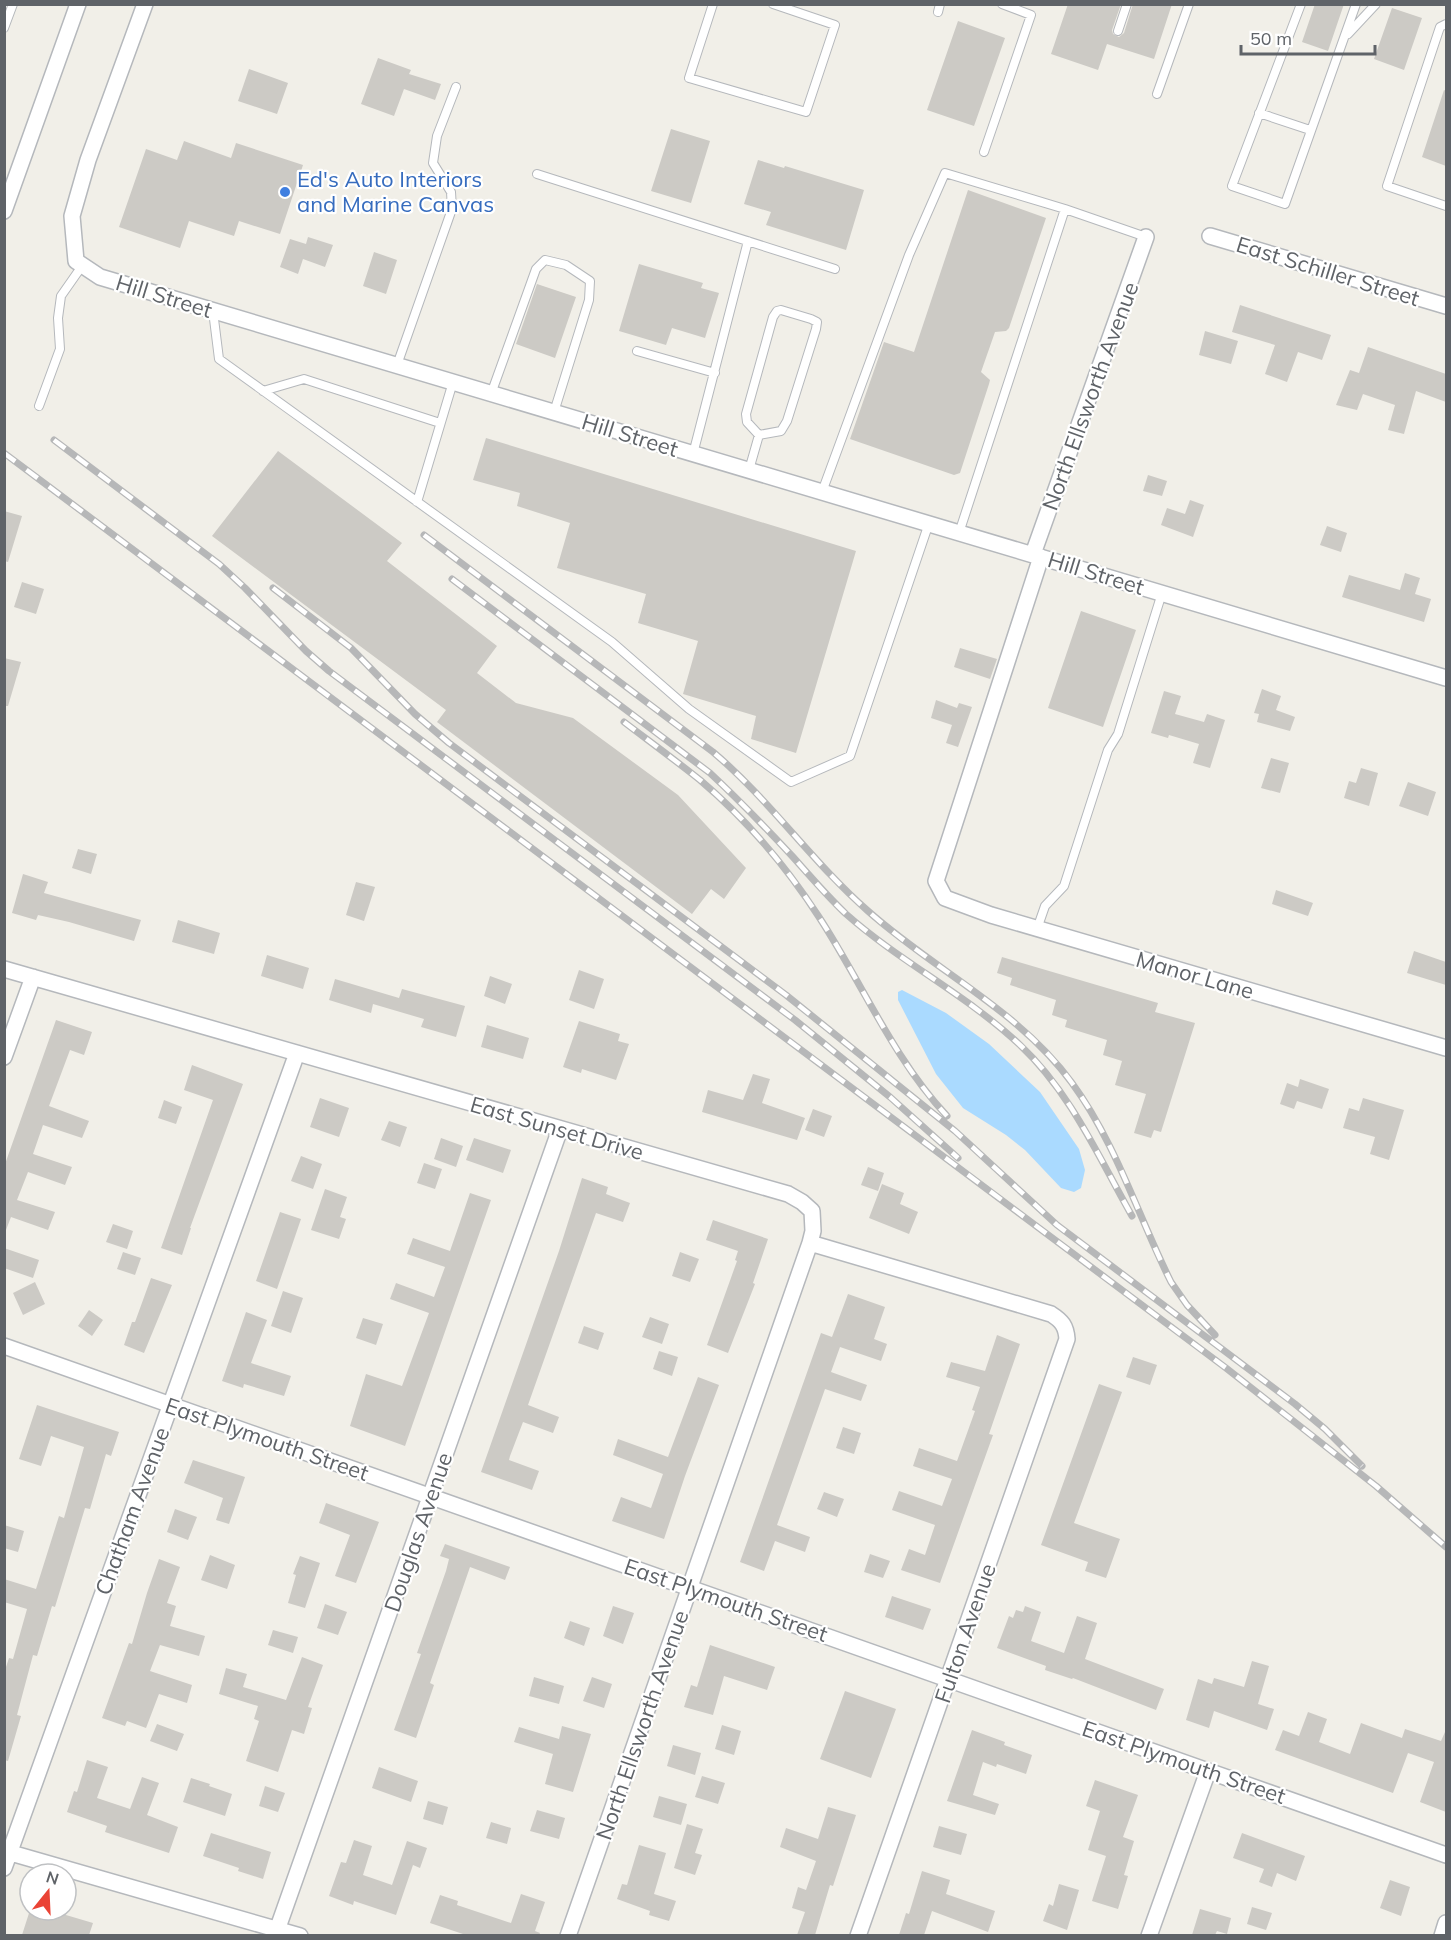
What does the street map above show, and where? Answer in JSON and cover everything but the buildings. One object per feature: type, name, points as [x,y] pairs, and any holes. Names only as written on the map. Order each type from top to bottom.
[{"type":"street","points":[[4,211],[78,4]]},
{"type":"street","points":[[82,266],[76,261],[72,216],[88,160],[145,4]]},
{"type":"street","name":"East Schiller Street","points":[[1210,236],[1446,306]]},
{"type":"street","name":"North Ellsworth Avenue","points":[[945,898],[936,881],[1037,556],[1146,237]]},
{"type":"street","name":"Hill Street","points":[[82,266],[100,277],[1446,678]]},
{"type":"street","name":"Manor Lane","points":[[945,898],[1037,929],[1446,1048]]},
{"type":"street","name":"East Sunset Drive","points":[[4,969],[788,1194],[812,1211],[813,1231],[810,1243]]},
{"type":"street","points":[[4,1057],[33,977]]},
{"type":"street","name":"Chatham Avenue","points":[[4,1868],[7,1852],[297,1053]]},
{"type":"street","name":"Douglas Avenue","points":[[276,1932],[560,1129]]},
{"type":"street","name":"North Ellsworth Avenue","points":[[568,1935],[810,1243]]},
{"type":"street","name":"Fulton Avenue","points":[[810,1243],[1051,1314],[1061,1320],[1066,1329],[1067,1339],[858,1935]]},
{"type":"street","name":"East Plymouth Street","points":[[4,1346],[1446,1855]]},
{"type":"street","points":[[1149,1935],[1208,1771]]},
{"type":"street","points":[[7,1852],[276,1932],[300,1935]]},
{"type":"street","points":[[1442,1935],[1446,1923]]},
{"type":"lane","points":[[4,28],[13,4]]},
{"type":"lane","points":[[713,4],[689,78],[806,112],[835,25],[773,4]]},
{"type":"lane","points":[[984,152],[1031,15],[1002,4]]},
{"type":"lane","points":[[1118,31],[1127,4]]},
{"type":"lane","points":[[1157,94],[1189,4]]},
{"type":"lane","points":[[1301,4],[1232,186],[1284,204],[1356,4]]},
{"type":"lane","points":[[1345,37],[1376,4]]},
{"type":"lane","points":[[1446,24],[1440,27],[1387,186],[1446,206]]},
{"type":"lane","points":[[397,365],[452,209],[451,192],[433,163],[437,135],[456,87]]},
{"type":"lane","points":[[1259,113],[1310,130]]},
{"type":"lane","points":[[822,492],[909,255],[945,173],[1065,209],[1146,237]]},
{"type":"lane","points":[[537,174],[836,269]]},
{"type":"lane","points":[[959,532],[1065,209]]},
{"type":"lane","points":[[693,454],[748,241]]},
{"type":"lane","points":[[491,394],[536,269],[544,260],[566,265],[590,281],[589,300],[554,412]]},
{"type":"lane","points":[[39,406],[60,349],[58,318],[61,296],[82,266]]},
{"type":"lane","points":[[781,310],[811,319],[817,322],[816,329],[787,421],[780,431],[759,435],[747,422],[746,414],[773,317],[777,311],[781,310]]},
{"type":"lane","points":[[213,311],[219,359],[612,642],[690,709],[791,782],[850,756],[929,523]]},
{"type":"lane","points":[[637,351],[715,373]]},
{"type":"lane","points":[[263,391],[304,379],[440,423]]},
{"type":"lane","points":[[417,502],[453,382]]},
{"type":"lane","points":[[749,470],[759,435]]},
{"type":"lane","points":[[1037,929],[1045,906],[1064,886],[1108,750],[1118,734],[1162,593]]},
{"type":"water","points":[[902,990],[946,1013],[989,1044],[1040,1092],[1079,1149],[1085,1170],[1081,1188],[1074,1192],[1061,1188],[1025,1150],[963,1108],[936,1074],[898,1000],[898,992]]},
{"type":"railway","points":[[54,440],[219,564],[329,671],[795,1020],[890,1097],[958,1158]]},
{"type":"railway","points":[[4,453],[1226,1368],[1376,1486],[1446,1547]]},
{"type":"railway","points":[[424,535],[713,752],[753,790],[828,872],[868,911],[1002,1012],[1051,1057],[1088,1106],[1101,1130],[1171,1282],[1187,1305],[1215,1335]]},
{"type":"railway","points":[[452,579],[710,773],[763,825],[846,914],[889,948],[978,1010],[1020,1045],[1069,1104],[1132,1216]]},
{"type":"railway","points":[[273,588],[351,648],[415,714],[449,743],[786,995],[955,1131],[1057,1225],[1295,1404],[1325,1429],[1362,1466]]},
{"type":"railway","points":[[624,722],[717,795],[779,862],[835,942],[910,1070],[947,1116]]},
{"type":"place","name":"Ed's Auto Interiors and Marine Canvas","points":[[285,192]]}]
